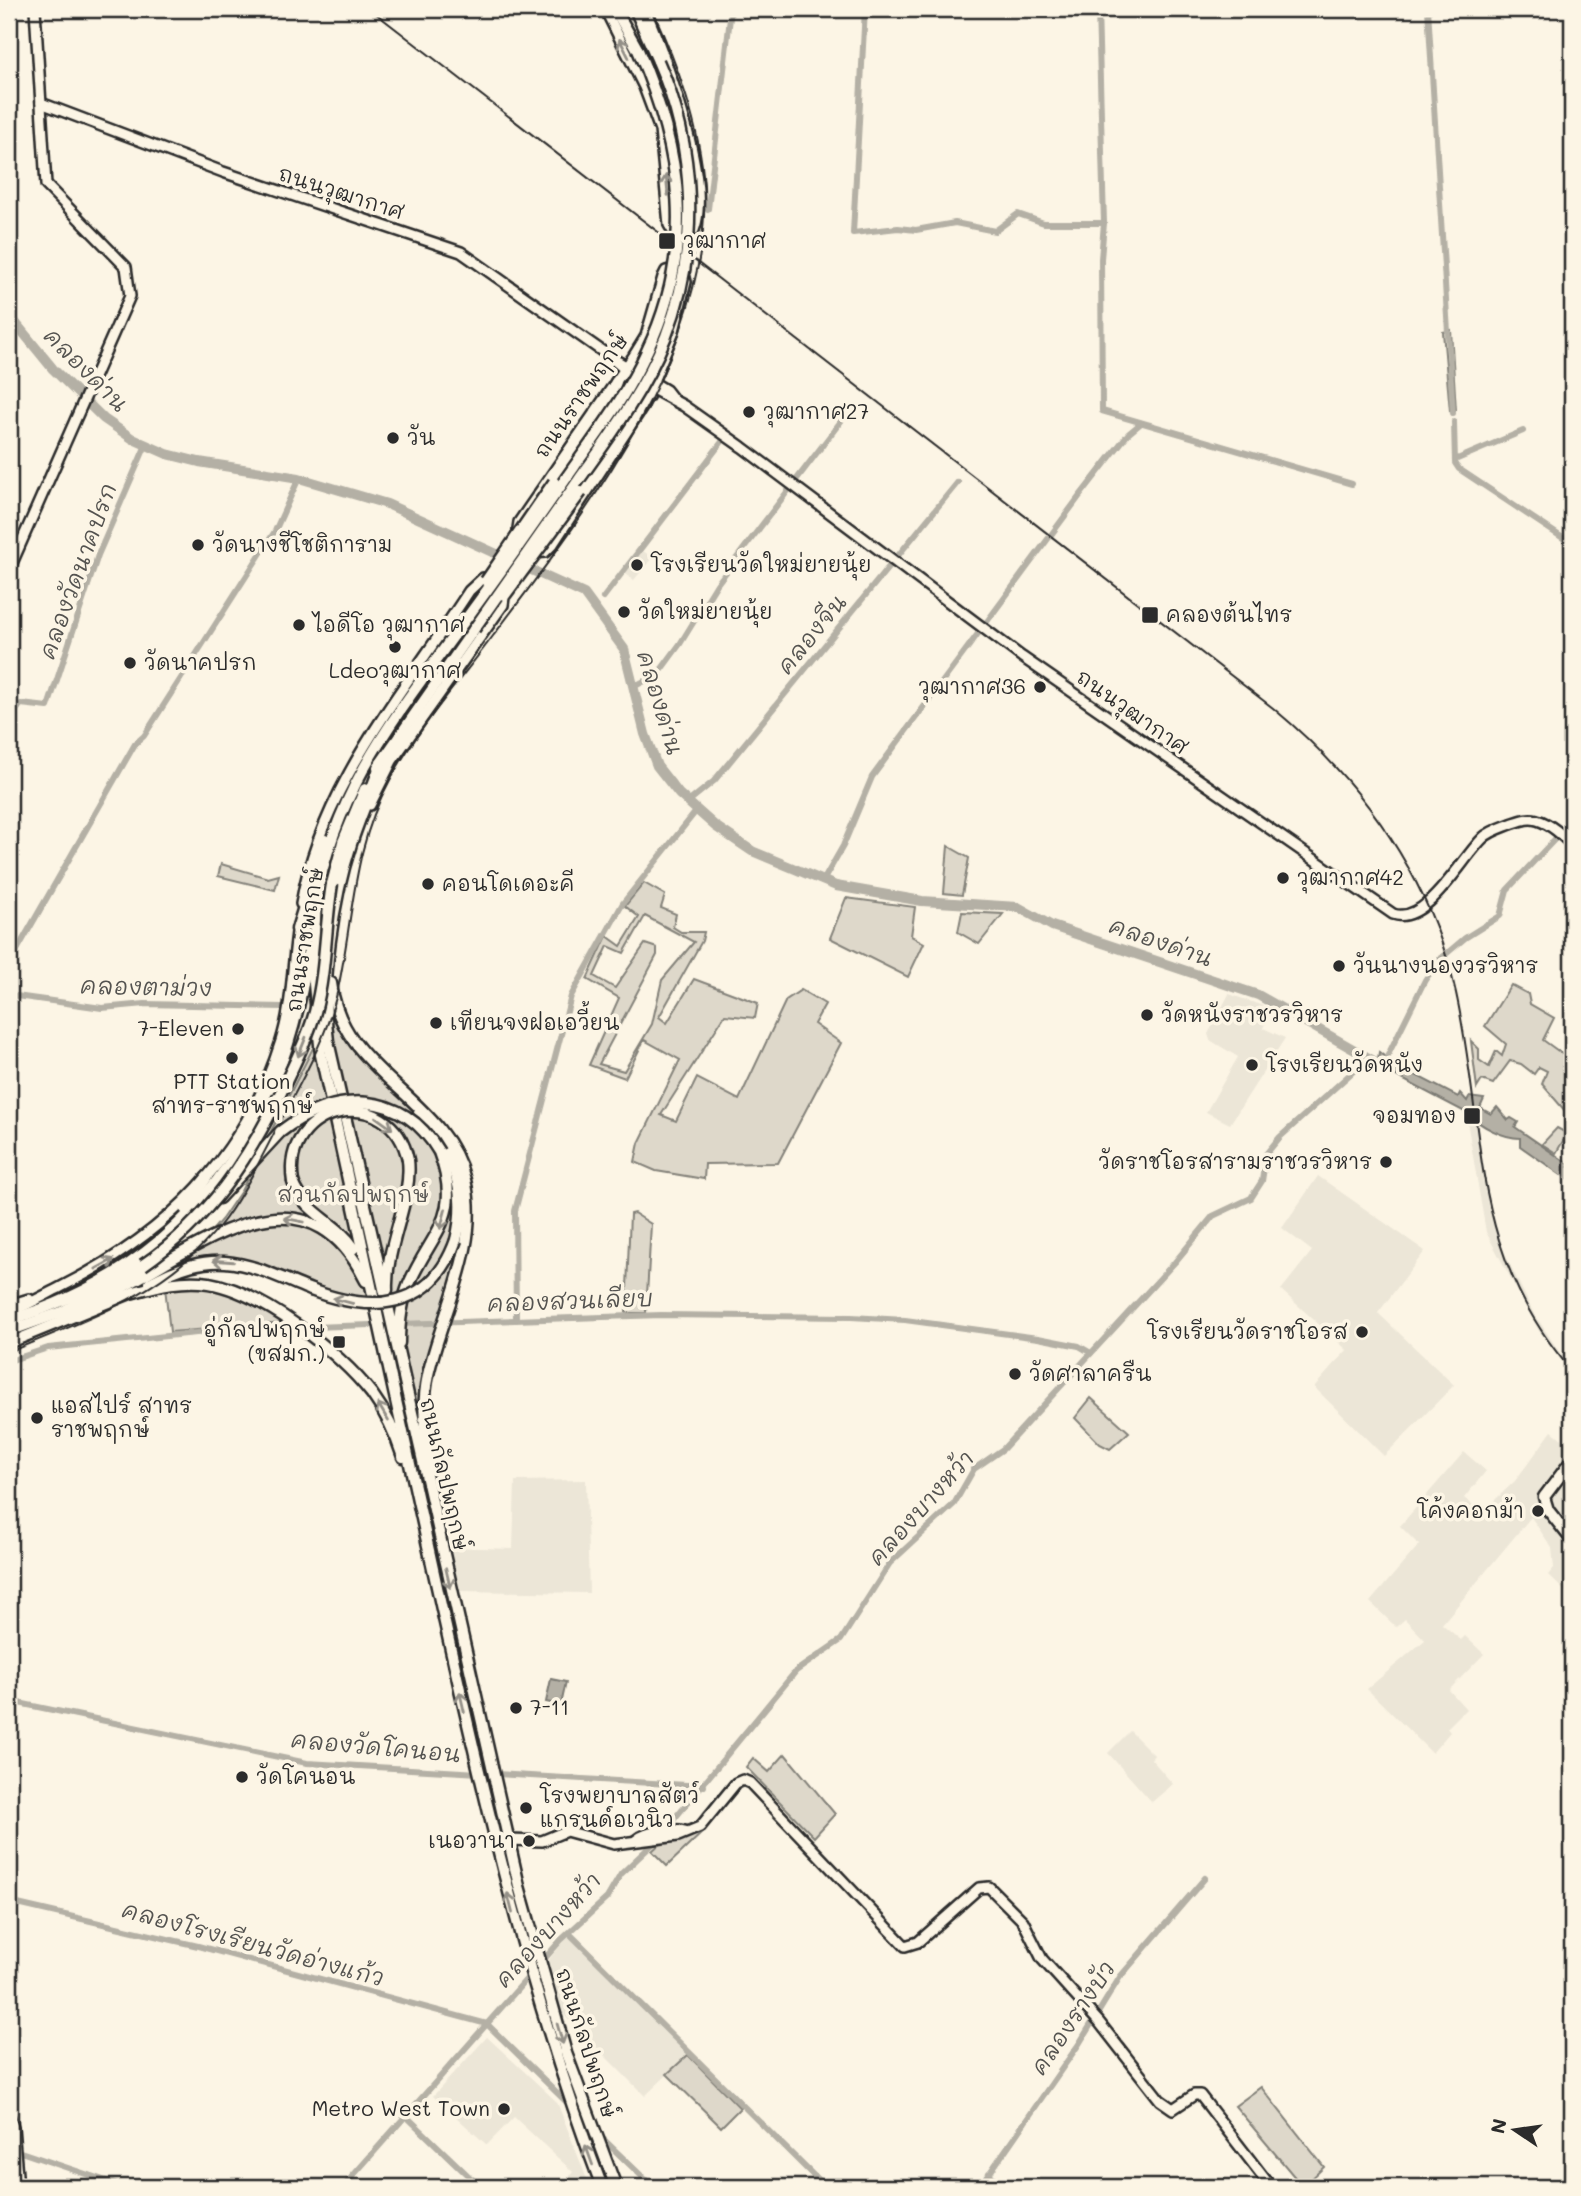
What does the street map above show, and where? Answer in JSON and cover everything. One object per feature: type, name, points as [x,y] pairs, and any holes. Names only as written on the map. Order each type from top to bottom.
[{"type":"main road","points":[[9,570],[130,296],[130,277],[118,258],[46,185],[35,9]]},
{"type":"main road","points":[[605,9],[653,108],[663,154],[670,225],[672,230],[684,234],[694,230],[696,224],[696,187],[690,142],[678,93],[643,9]]},
{"type":"main road","name":"ถนนราชพฤกษ์","points":[[9,1320],[76,1292],[116,1271],[154,1246],[216,1184],[237,1156],[259,1118],[277,1076],[298,1012],[316,898],[328,849],[352,786],[411,695],[612,412],[637,372],[660,320],[673,269],[678,199],[669,131],[659,97],[617,9]]},
{"type":"main road","name":"ถนนราชพฤกษ์","points":[[9,1331],[62,1312],[143,1265],[166,1248],[205,1211],[242,1164],[264,1127],[297,1058],[315,1011],[332,884],[352,816],[381,763],[426,696],[622,418],[656,357],[675,309],[688,239],[690,205],[680,125],[658,61],[635,9]]},
{"type":"main road","points":[[643,9],[658,61]]},
{"type":"main road","name":"ถนนวุฒากาศ","points":[[41,103],[223,172],[461,252],[613,358],[628,364],[651,390],[667,395],[790,483],[982,628],[1361,894],[1399,917],[1413,913],[1426,904],[1492,832],[1530,819],[1559,833],[1572,845]]},
{"type":"main road","name":"ถนนราชพฤกษ์","points":[[678,270],[684,273],[685,288],[674,331],[651,390],[590,491],[553,544],[545,552],[533,553],[520,545],[517,538],[519,522],[628,364],[646,337],[666,271],[678,270]]},
{"type":"main road","points":[[460,627],[494,570],[606,407],[616,382],[613,358],[628,364]]},
{"type":"main road","points":[[657,371],[667,395]]},
{"type":"main road","points":[[474,629],[524,572],[651,390],[667,395]]},
{"type":"main road","name":"ถนนราชพฤกษ์","points":[[9,1312],[111,1262],[158,1227],[207,1177],[233,1143],[266,1083],[288,1011],[297,929],[315,848],[349,771],[469,591],[483,578],[496,580],[505,590],[503,605],[392,761],[377,789],[342,875]]},
{"type":"main road","name":"ถนนกัลปพฤกษ์","points":[[381,763],[342,875],[326,1002],[328,1041],[508,1840],[566,2053],[616,2187]]},
{"type":"main road","points":[[297,929],[314,867],[352,786]]},
{"type":"main road","name":"ถนนกัลปพฤกษ์","points":[[316,898],[313,974],[317,1034],[374,1297],[390,1322],[428,1546],[481,1782],[527,1969],[601,2187]]},
{"type":"main road","points":[[332,944],[332,990],[339,1015],[367,1060],[440,1126],[453,1147],[466,1181],[469,1203],[468,1230],[427,1377],[424,1408],[433,1512]]},
{"type":"main road","points":[[9,1345],[134,1292],[178,1269],[216,1260],[250,1266],[354,1304],[377,1305],[396,1301],[432,1279],[443,1266],[456,1240],[461,1201],[453,1162],[438,1135],[395,1087]]},
{"type":"main road","points":[[154,1246],[223,1195],[280,1132],[301,1117],[324,1106],[363,1102],[380,1105],[411,1120],[439,1152],[448,1194],[444,1220],[390,1322]]},
{"type":"main road","points":[[374,1297],[351,1244],[305,1205],[293,1182],[293,1162],[301,1139],[315,1122],[337,1112],[363,1112],[383,1121],[398,1135],[408,1160],[408,1176],[388,1265],[390,1322]]},
{"type":"main road","points":[[177,1225],[207,1177]]},
{"type":"main road","points":[[62,1312],[83,1307],[120,1290],[181,1252],[237,1226],[272,1217],[307,1222],[338,1240],[354,1258],[374,1297]]},
{"type":"main road","points":[[134,1292],[166,1283],[208,1283],[245,1295],[303,1333],[355,1376],[387,1418],[401,1449],[428,1546]]},
{"type":"main road","points":[[9,1305],[44,1296]]},
{"type":"main road","points":[[1572,1460],[1544,1497],[1548,1510],[1572,1540]]},
{"type":"main road","points":[[508,1840],[542,1841],[566,1831],[611,1844],[685,1831],[702,1825],[736,1783],[743,1780],[750,1783],[905,1946],[918,1942],[979,1888],[989,1887],[1023,1921],[1042,1959],[1099,2022],[1169,2108],[1175,2108],[1194,2095],[1200,2095],[1271,2187]]},
{"type":"main road","points":[[9,2115],[16,2149],[18,2187]]},
{"type":"shaded area","name":"โรงเรียนวัดใหม่ยายนุ้ย","points":[[641,549],[652,558],[634,580],[623,572]]},
{"type":"shaded area","name":"โรงเรียนวัดหนัง","points":[[1229,994],[1272,1009],[1263,1028],[1285,1038],[1230,1124],[1206,1112],[1238,1057],[1210,1040],[1208,1034]]},
{"type":"shaded area","points":[[1379,1052],[1394,1064],[1458,1097],[1460,1093],[1467,1101],[1469,1097],[1484,1099],[1480,1108],[1491,1114],[1497,1107],[1508,1120],[1511,1118],[1518,1122],[1515,1127],[1570,1165],[1561,1175],[1520,1146],[1520,1138],[1493,1131],[1469,1114],[1377,1066]]},
{"type":"shaded area","points":[[1467,1121],[1477,1122],[1488,1204],[1505,1254],[1533,1312],[1572,1371],[1539,1331],[1486,1232]]},
{"type":"shaded area","name":"โรงเรียนวัดราชโอรส","points":[[1318,1176],[1425,1251],[1378,1313],[1454,1385],[1384,1456],[1314,1387],[1347,1350],[1281,1290],[1312,1251],[1282,1228]]},
{"type":"shaded area","points":[[1552,1431],[1572,1447],[1572,1598],[1548,1575],[1554,1568],[1552,1548],[1531,1517],[1442,1624],[1461,1640],[1465,1636],[1484,1654],[1449,1690],[1466,1709],[1447,1728],[1450,1732],[1432,1753],[1367,1689],[1425,1640],[1405,1619],[1396,1627],[1370,1602],[1419,1545],[1400,1526],[1464,1452],[1486,1471],[1464,1498],[1482,1512],[1515,1481]]},
{"type":"shaded area","points":[[586,1480],[589,1593],[460,1591],[450,1547],[513,1549],[515,1481]]},
{"type":"shaded area","points":[[551,1679],[566,1682],[561,1705],[546,1702]]},
{"type":"shaded area","points":[[1130,1731],[1154,1755],[1151,1759],[1173,1784],[1152,1802],[1108,1753]]},
{"type":"shaded area","points":[[568,1936],[688,2055],[645,2096],[561,2012],[547,1962]]},
{"type":"shaded area","name":"Metro West Town","points":[[487,2037],[557,2102],[590,2187],[560,2187],[573,2172],[514,2117],[487,2145],[433,2096]]},
{"type":"green space","points":[[609,9],[643,9],[692,167],[693,226],[681,231],[674,207],[667,154]]},
{"type":"green space","points":[[1451,330],[1456,410],[1450,411],[1443,332]]},
{"type":"green space","points":[[948,846],[969,858],[962,895],[944,893]]},
{"type":"green space","points":[[221,864],[268,878],[279,875],[275,890],[218,876]]},
{"type":"green space","points":[[644,883],[665,895],[661,908],[676,914],[673,927],[681,932],[704,932],[702,941],[659,1017],[667,1023],[694,979],[758,1003],[755,1018],[725,1015],[661,1115],[676,1121],[697,1078],[739,1100],[786,1000],[801,990],[825,1004],[814,1024],[841,1043],[778,1163],[705,1164],[704,1179],[656,1171],[635,1162],[639,1143],[680,1060],[644,1040],[625,1078],[589,1065],[619,998],[587,979],[607,936],[621,946],[639,917],[625,906]],"holes":[[[645,916],[694,942],[662,980],[652,1024],[624,1071],[599,1064],[657,955],[657,948],[645,944],[615,988],[594,976],[608,946],[624,953]]]},
{"type":"green space","points":[[846,898],[915,907],[911,936],[924,943],[908,977],[830,938]]},
{"type":"green space","points":[[962,912],[1003,914],[979,944],[958,932]]},
{"type":"green space","points":[[1511,985],[1528,994],[1530,1004],[1554,1018],[1543,1040],[1572,1061],[1572,1119],[1542,1084],[1547,1071],[1539,1067],[1534,1074],[1521,1064],[1510,1061],[1493,1084],[1482,1080],[1477,1088],[1471,1041],[1479,1049],[1479,1060],[1489,1067],[1496,1051],[1502,1056],[1506,1044],[1485,1026]]},
{"type":"green space","name":"สวนกัลปพฤกษ์","points":[[340,1014],[448,1151],[459,1207],[458,1231],[468,1230],[438,1344],[421,1426],[404,1354],[391,1339],[502,1842],[532,1955],[583,2115],[577,2110],[518,1923],[385,1329],[365,1305],[249,1267],[181,1267],[222,1219],[241,1191],[326,1022]]},
{"type":"green space","points":[[1557,1128],[1572,1136],[1572,1147],[1563,1141],[1556,1153],[1542,1144]]},
{"type":"green space","points":[[634,1213],[651,1224],[646,1313],[626,1313],[630,1214]]},
{"type":"green space","points":[[190,1285],[230,1291],[285,1323],[170,1332],[165,1287]]},
{"type":"green space","points":[[1091,1398],[1129,1432],[1110,1449],[1100,1444],[1075,1418]]},
{"type":"green space","points":[[785,1754],[835,1814],[814,1837],[746,1767],[753,1758],[769,1772]]},
{"type":"green space","points":[[704,1831],[667,1866],[652,1851],[663,1841]]},
{"type":"green space","points":[[688,2055],[740,2108],[721,2127],[667,2074]]},
{"type":"green space","points":[[1261,2087],[1324,2167],[1303,2187],[1235,2106]]},
{"type":"waterway","points":[[708,209],[731,9]]},
{"type":"waterway","points":[[865,9],[853,233],[898,228],[916,230],[955,223],[995,231],[1018,214],[1044,223],[1104,223]]},
{"type":"waterway","points":[[1098,9],[1104,223],[1101,259],[1102,411],[1352,484]]},
{"type":"waterway","points":[[1428,9],[1453,413]]},
{"type":"waterway","name":"คลองด่าน","points":[[9,315],[53,369],[104,419],[133,439],[167,454],[199,462],[299,478],[387,504],[584,594],[624,649],[645,734],[657,766],[679,794],[715,826],[752,851],[836,886],[922,901],[1018,907],[1052,926],[1258,995],[1388,1069]]},
{"type":"waterway","points":[[633,687],[658,674],[717,584],[851,408]]},
{"type":"waterway","points":[[1454,422],[1455,463],[1459,469],[1572,544]]},
{"type":"waterway","name":"คลองต้นไทร","points":[[823,881],[843,846],[872,777],[1079,497],[1128,434],[1140,424]]},
{"type":"waterway","points":[[1455,460],[1523,431]]},
{"type":"waterway","points":[[603,598],[721,443]]},
{"type":"waterway","name":"คลองวัดนาคปรก","points":[[9,720],[21,704],[48,707],[98,555],[146,445]]},
{"type":"waterway","points":[[9,964],[135,744],[144,736],[275,531],[299,478]]},
{"type":"waterway","name":"คลองจีน","points":[[688,802],[714,781],[958,482]]},
{"type":"waterway","points":[[516,1320],[515,1211],[571,996],[623,903],[697,810]]},
{"type":"waterway","points":[[1383,1065],[1425,980],[1439,960],[1465,938],[1500,916],[1507,890],[1572,821]]},
{"type":"waterway","name":"คลองตาม่วง","points":[[9,995],[102,1008],[145,1004],[283,1007]]},
{"type":"waterway","name":"คลองบางหว้า","points":[[665,1830],[796,1671],[841,1640],[890,1563],[954,1504],[974,1469],[1003,1449],[1175,1262],[1213,1216],[1251,1198],[1262,1181],[1266,1154],[1280,1137],[1367,1059]]},
{"type":"waterway","name":"คลองด่าน","points":[[1555,1165],[1572,1177]]},
{"type":"waterway","name":"คลองสวนเลียบ","points":[[9,1361],[48,1348],[226,1330],[661,1315],[905,1320],[1038,1338],[1079,1346],[1091,1353]]},
{"type":"waterway","name":"คลองวัดโคนอน","points":[[9,1701],[307,1763],[704,1786]]},
{"type":"waterway","name":"คลองบางหว้า","points":[[343,2187],[561,1940],[607,1898],[621,1874],[658,1839]]},
{"type":"waterway","name":"คลองรางบัว","points":[[980,2187],[1079,2044],[1120,1977],[1205,1878]]},
{"type":"waterway","name":"คลองโรงเรียนวัดอ่างแก้ว","points":[[9,1902],[198,1946],[487,2024],[592,2127]]},
{"type":"waterway","points":[[569,1933],[825,2187]]},
{"type":"waterway","points":[[405,2115],[480,2187]]},
{"type":"waterway","points":[[599,2135],[653,2187]]},
{"type":"waterway","points":[[9,2148],[124,2187]]},
{"type":"waterway","points":[[989,2173],[1001,2187]]},
{"type":"railway","points":[[370,9],[1273,708],[1336,768],[1388,835],[1429,910],[1456,993],[1487,1190],[1498,1236],[1514,1281],[1538,1326],[1572,1371]]},
{"type":"railway","points":[[9,1352],[98,1315],[154,1284],[180,1266],[225,1219],[256,1168],[300,1084],[328,1022],[338,989],[361,857],[368,831],[390,780],[426,724],[567,536],[637,426],[666,368],[688,308],[701,247],[704,186],[698,140],[686,95],[652,9]]},
{"type":"place","name":"วุฒากาศ","points":[[667,241]]},
{"type":"place","name":"วุฒากาศ27","points":[[749,412]]},
{"type":"place","name":"วัน","points":[[393,438]]},
{"type":"place","name":"วัดนางชีโชติการาม","points":[[198,545]]},
{"type":"place","name":"โรงเรียนวัดใหม่ยายนุ้ย","points":[[637,565]]},
{"type":"place","name":"วัดใหม่ยายนุ้ย","points":[[624,612]]},
{"type":"place","name":"คลองต้นไทร","points":[[1150,615]]},
{"type":"place","name":"ไอดีโอ วุฒากาศ","points":[[299,625]]},
{"type":"place","name":"Ldeoวุฒากาศ","points":[[395,647]]},
{"type":"place","name":"วัดนาคปรก","points":[[130,663]]},
{"type":"place","name":"วุฒากาศ36","points":[[1040,687]]},
{"type":"place","name":"วุฒากาศ42","points":[[1283,878]]},
{"type":"place","name":"คอนโดเดอะคี","points":[[428,884]]},
{"type":"place","name":"วันนางนองวรวิหาร","points":[[1339,966]]},
{"type":"place","name":"วัดหนังราชวรวิหาร","points":[[1147,1015]]},
{"type":"place","name":"เทียนจงฝอเอวี้ยน","points":[[436,1023]]},
{"type":"place","name":"7-Eleven","points":[[238,1029]]},
{"type":"place","name":"PTT Station สาทร-ราชพฤกษ์","points":[[232,1058]]},
{"type":"place","name":"โรงเรียนวัดหนัง","points":[[1252,1065]]},
{"type":"place","name":"จอมทอง","points":[[1472,1116]]},
{"type":"place","name":"วัดราชโอรสารามราชวรวิหาร","points":[[1386,1162]]},
{"type":"place","name":"โรงเรียนวัดราชโอรส","points":[[1362,1332]]},
{"type":"place","name":"อู่กัลปพฤกษ์ (ขสมก.)","points":[[339,1342]]},
{"type":"place","name":"วัดศาลาครืน","points":[[1015,1374]]},
{"type":"place","name":"แอสไปร์ สาทร ราชพฤกษ์","points":[[37,1418]]},
{"type":"place","name":"โค้งคอกม้า","points":[[1538,1511]]},
{"type":"place","name":"7-11","points":[[516,1708]]},
{"type":"place","name":"วัดโคนอน","points":[[242,1777]]},
{"type":"place","name":"โรงพยาบาลสัตว์ แกรนด์อเวนิว","points":[[526,1808]]},
{"type":"place","name":"เนอวานา","points":[[529,1841]]},
{"type":"place","name":"Metro West Town","points":[[504,2109]]}]
